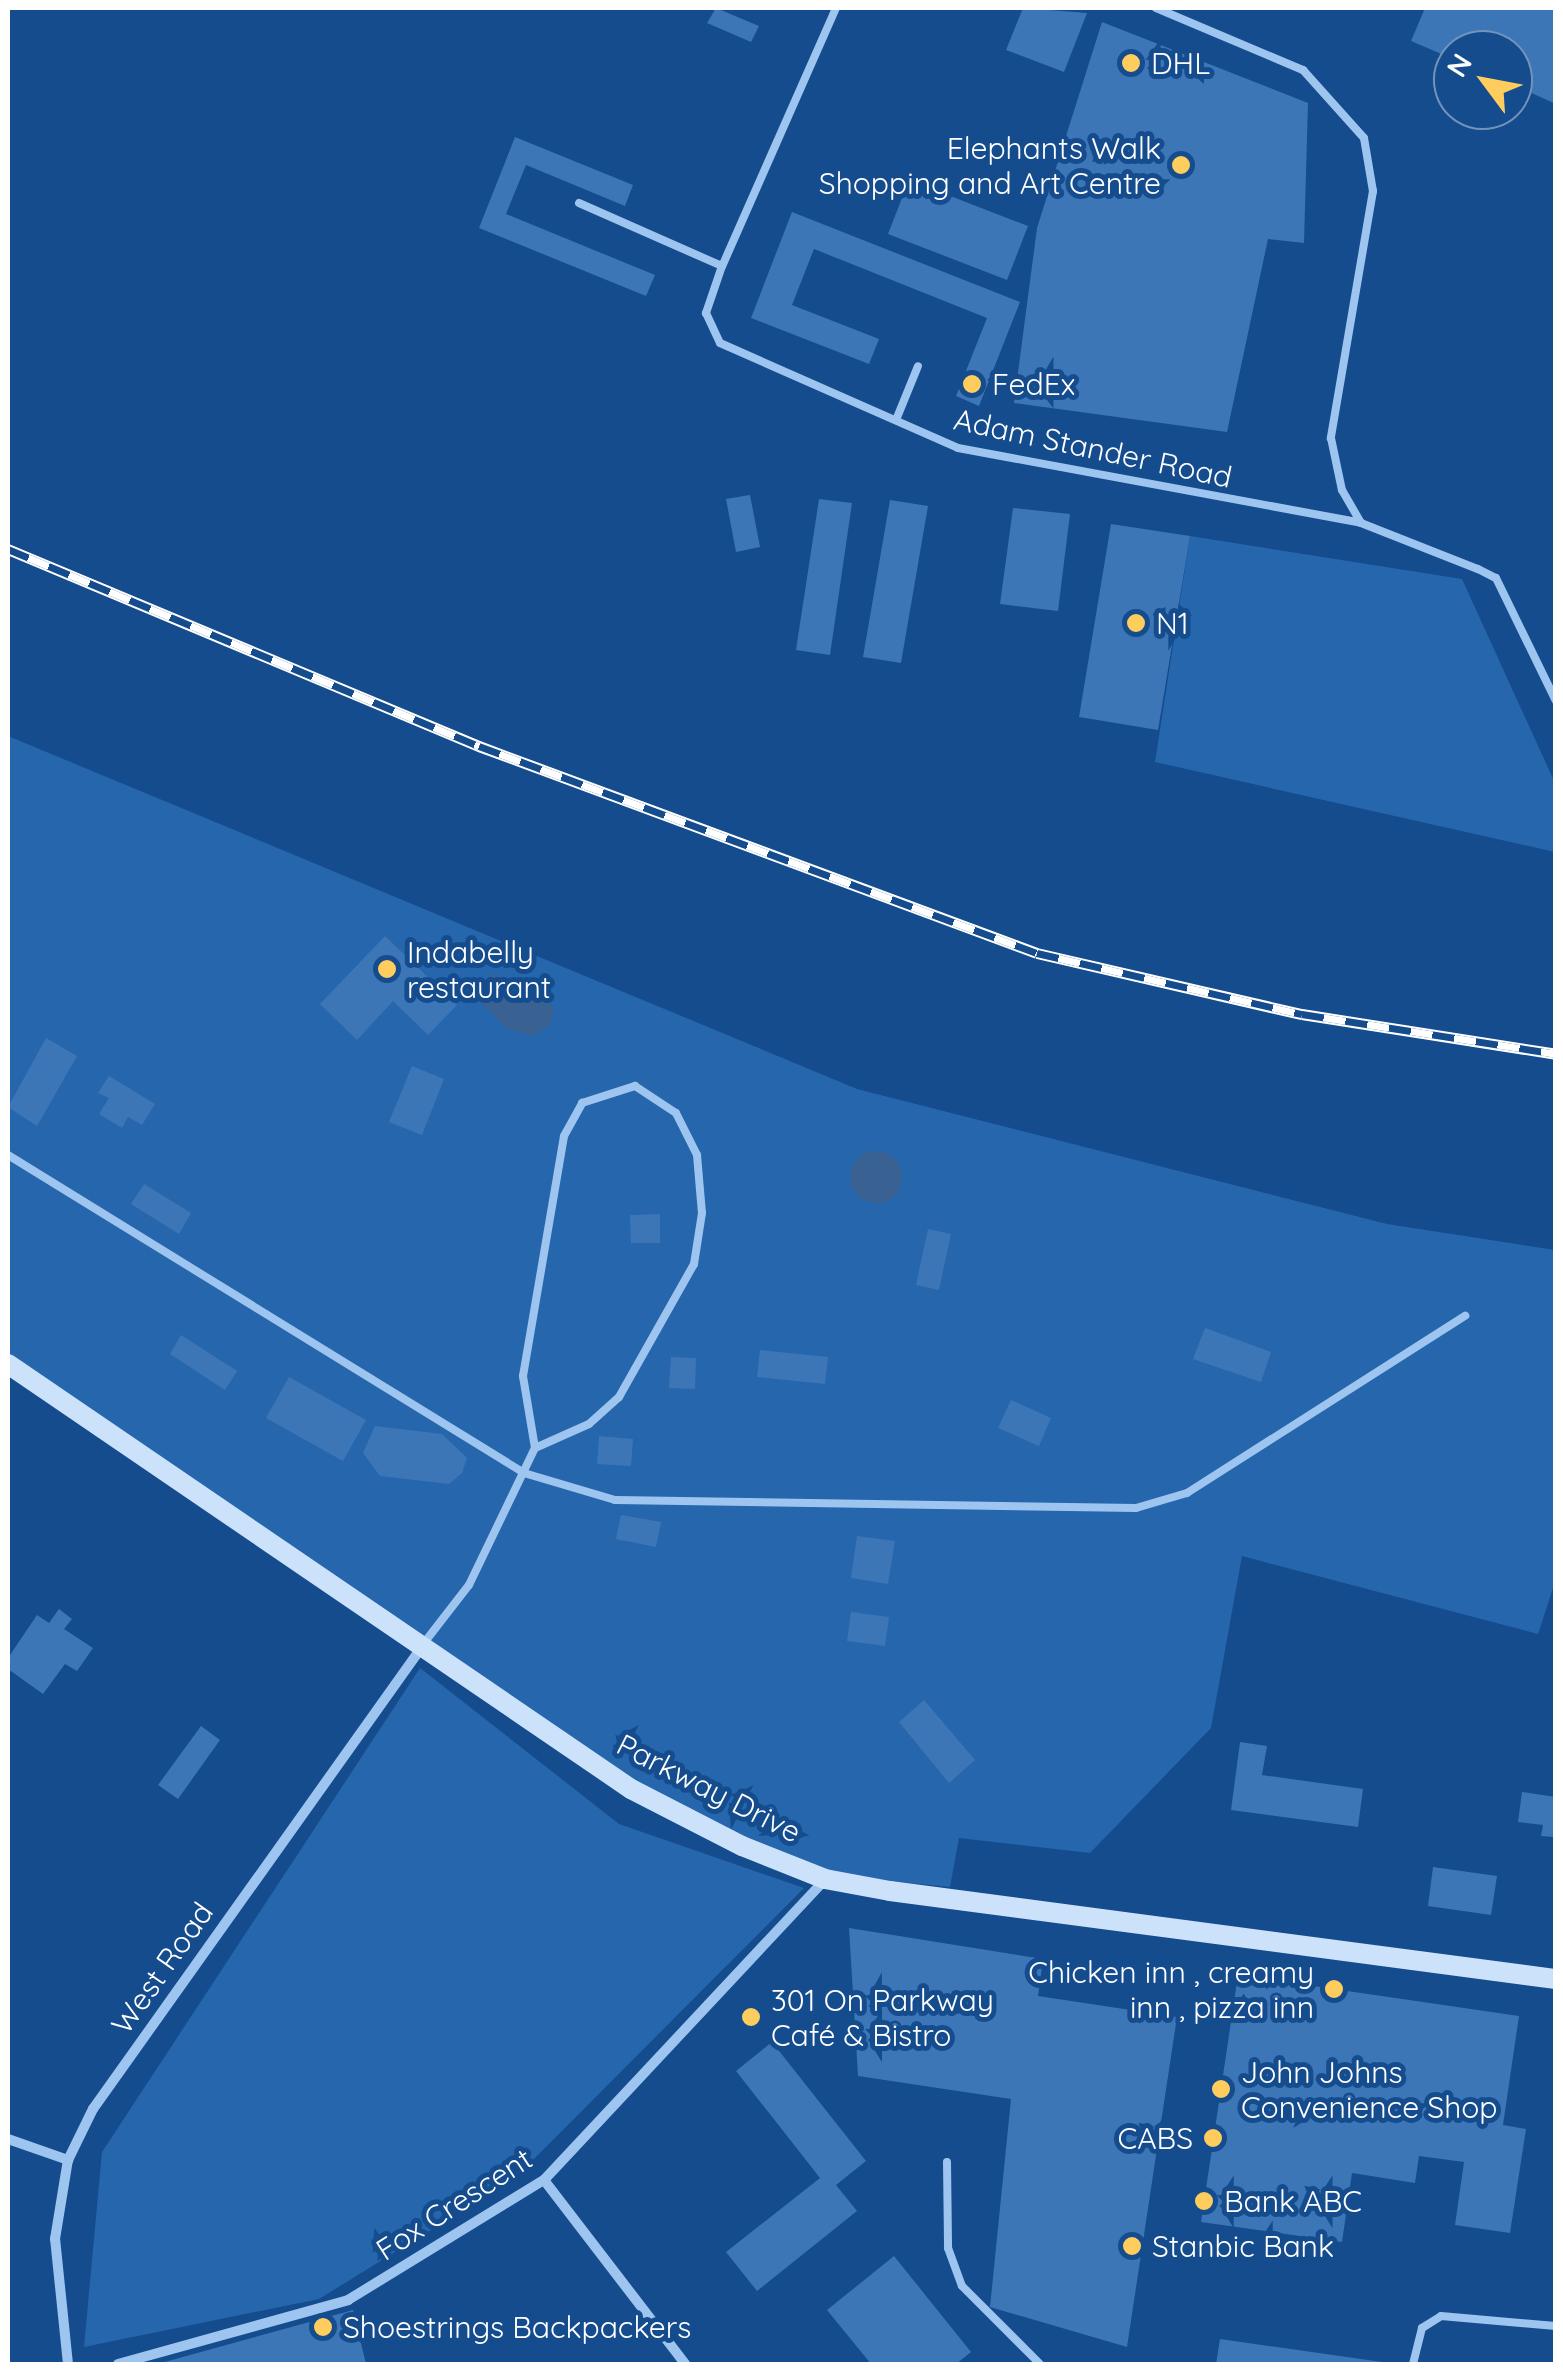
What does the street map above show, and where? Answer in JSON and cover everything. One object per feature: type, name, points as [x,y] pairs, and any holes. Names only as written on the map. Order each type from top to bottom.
[{"type":"street","name":"Parkway Drive","points":[[8,1364],[424,1643],[631,1788],[826,1879],[1556,1980]]},
{"type":"street","name":"West Road","points":[[68,2364],[56,2239],[68,2160],[93,2110],[424,1643]]},
{"type":"street","name":"Fox Crescent","points":[[118,2364],[348,2300],[544,2180],[826,1879]]},
{"type":"street","points":[[8,2138],[68,2160]]},
{"type":"street","points":[[544,2180],[685,2364]]},
{"type":"lane","name":"Adam Stander Road","points":[[836,8],[722,266],[706,312],[720,343],[958,448],[1361,524],[1496,578],[1556,701]]},
{"type":"lane","points":[[1156,8],[1303,70],[1364,138],[1373,191],[1331,438],[1342,490],[1361,524]]},
{"type":"lane","points":[[579,203],[722,266]]},
{"type":"lane","points":[[896,420],[918,366]]},
{"type":"lane","points":[[424,1643],[469,1585],[535,1448],[523,1376],[564,1136],[582,1103],[634,1086],[676,1113],[697,1154],[702,1213],[694,1264],[619,1398],[589,1424],[535,1448]]},
{"type":"lane","points":[[8,1155],[524,1472],[615,1500],[1136,1508],[1188,1492],[1465,1316]]},
{"type":"lane","points":[[947,2162],[948,2248],[962,2286],[1040,2364]]},
{"type":"lane","points":[[1413,2364],[1422,2328],[1441,2316],[1556,2326]]},
{"type":"shaded area","points":[[1190,536],[1462,579],[1555,783],[1555,852],[1155,762]]},
{"type":"shaded area","points":[[8,736],[857,1089],[1387,1224],[1555,1250],[1556,1579],[1538,1634],[1242,1556],[1211,1728],[1090,1853],[959,1838],[950,1887],[818,1874],[616,1773],[8,1360]]},
{"type":"shaded area","points":[[489,974],[540,984],[554,1010],[550,1025],[533,1036],[508,1029],[478,1000]]},
{"type":"shaded area","points":[[876,1151],[894,1159],[902,1177],[894,1195],[876,1203],[858,1195],[850,1177],[858,1159]]},
{"type":"shaded area","points":[[420,1668],[619,1824],[804,1888],[515,2178],[319,2299],[84,2347],[102,2152]]},
{"type":"building","points":[[716,8],[759,26],[751,42],[707,23]]},
{"type":"building","points":[[1023,8],[1087,13],[1064,72],[1006,50]]},
{"type":"building","points":[[1425,8],[1556,8],[1556,104],[1533,94],[1533,30],[1433,30],[1433,50],[1411,41]]},
{"type":"building","name":"Elephants Walk Shopping and Art Centre","points":[[1102,22],[1308,103],[1304,243],[1268,239],[1227,432],[1014,403],[1037,228]]},
{"type":"building","points":[[515,137],[633,185],[625,206],[526,165],[506,214],[655,275],[646,296],[479,228]]},
{"type":"building","points":[[909,180],[1028,226],[1007,280],[888,234]]},
{"type":"building","points":[[792,212],[1020,302],[979,406],[956,396],[987,318],[814,249],[792,305],[879,339],[869,364],[751,318]]},
{"type":"building","points":[[750,495],[760,547],[736,552],[726,499]]},
{"type":"building","points":[[819,499],[852,503],[830,655],[796,650]]},
{"type":"building","points":[[890,500],[928,506],[901,663],[863,657]]},
{"type":"building","points":[[1013,508],[1070,514],[1058,611],[1000,604]]},
{"type":"building","points":[[1111,524],[1190,536],[1158,730],[1079,717]]},
{"type":"building","name":"Indabelly restaurant","points":[[385,936],[457,1005],[428,1035],[393,1001],[357,1040],[320,1004]]},
{"type":"building","points":[[46,1038],[77,1056],[37,1126],[8,1107]]},
{"type":"building","points":[[412,1066],[444,1079],[422,1135],[389,1122]]},
{"type":"building","points":[[109,1076],[155,1104],[142,1125],[128,1117],[122,1128],[99,1114],[109,1098],[98,1093]]},
{"type":"building","points":[[144,1184],[191,1213],[179,1234],[131,1204]]},
{"type":"building","points":[[660,1214],[660,1243],[631,1243],[630,1215]]},
{"type":"building","points":[[928,1229],[951,1234],[939,1290],[916,1285]]},
{"type":"building","points":[[1205,1328],[1271,1352],[1261,1382],[1193,1359]]},
{"type":"building","points":[[181,1335],[237,1371],[225,1390],[170,1354]]},
{"type":"building","points":[[760,1350],[828,1357],[825,1384],[757,1377]]},
{"type":"building","points":[[671,1357],[696,1358],[695,1389],[669,1388]]},
{"type":"building","points":[[289,1377],[366,1420],[343,1461],[266,1418]]},
{"type":"building","points":[[1011,1400],[1051,1418],[1039,1446],[998,1428]]},
{"type":"building","points":[[375,1426],[442,1434],[467,1458],[462,1473],[449,1484],[380,1476],[363,1453]]},
{"type":"building","points":[[599,1436],[633,1439],[631,1466],[597,1464]]},
{"type":"building","points":[[621,1515],[661,1522],[656,1547],[616,1539]]},
{"type":"building","points":[[857,1536],[895,1541],[888,1584],[851,1578]]},
{"type":"building","points":[[59,1609],[72,1619],[64,1629],[93,1648],[77,1671],[65,1664],[43,1694],[8,1669],[8,1658],[37,1615],[49,1623]]},
{"type":"building","points":[[851,1612],[889,1617],[885,1646],[847,1641]]},
{"type":"building","points":[[924,1700],[975,1760],[949,1783],[899,1722]]},
{"type":"building","points":[[201,1726],[220,1740],[178,1799],[158,1785]]},
{"type":"building","points":[[1240,1742],[1267,1746],[1262,1775],[1363,1789],[1358,1827],[1231,1810]]},
{"type":"building","points":[[1522,1792],[1556,1797],[1553,1837],[1541,1836],[1543,1825],[1518,1822]]},
{"type":"building","points":[[1433,1867],[1497,1876],[1491,1915],[1428,1906]]},
{"type":"building","points":[[849,1928],[1043,1959],[1038,1996],[1177,2017],[1127,2347],[990,2307],[1011,2099],[858,2076]]},
{"type":"building","points":[[1238,1975],[1519,2016],[1503,2125],[1526,2129],[1510,2233],[1455,2225],[1464,2162],[1419,2156],[1415,2183],[1352,2173],[1342,2242],[1201,2222]]},
{"type":"building","points":[[772,2042],[866,2161],[836,2185],[857,2211],[757,2291],[726,2252],[820,2178],[736,2071]]},
{"type":"building","points":[[894,2256],[971,2352],[956,2364],[871,2364],[827,2310]]},
{"type":"building","name":"Shoestrings Backpackers","points":[[353,2310],[366,2364],[161,2364],[161,2363]]},
{"type":"building","points":[[1220,2339],[1382,2362],[1216,2364]]},
{"type":"railway","points":[[8,549],[479,746],[1037,953],[1302,1014],[1556,1054]]},
{"type":"place","name":"DHL","points":[[1131,63]]},
{"type":"place","name":"Elephants Walk Shopping and Art Centre","points":[[1181,165]]},
{"type":"place","name":"FedEx","points":[[972,384]]},
{"type":"place","name":"N1","points":[[1136,623]]},
{"type":"place","name":"Indabelly restaurant","points":[[387,969]]},
{"type":"place","name":"Chicken inn , creamy inn , pizza inn","points":[[1334,1989]]},
{"type":"place","name":"301 On Parkway Café & Bistro","points":[[751,2017]]},
{"type":"place","name":"John Johns Convenience Shop","points":[[1221,2089]]},
{"type":"place","name":"CABS","points":[[1213,2138]]},
{"type":"place","name":"Bank ABC","points":[[1204,2201]]},
{"type":"place","name":"Stanbic Bank","points":[[1132,2246]]},
{"type":"place","name":"Shoestrings Backpackers","points":[[323,2327]]}]
